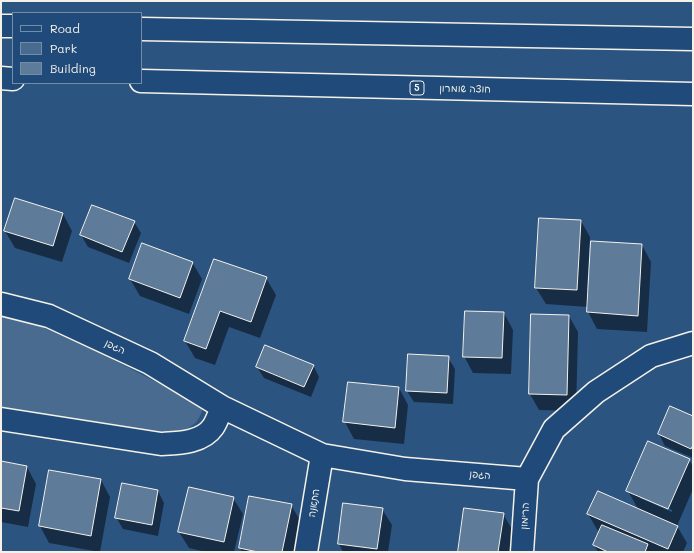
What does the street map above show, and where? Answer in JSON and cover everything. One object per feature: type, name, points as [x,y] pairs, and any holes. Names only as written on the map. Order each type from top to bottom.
[{"type":"main road","points":[[1,26],[12,26]]},
{"type":"main road","points":[[142,29],[691,39]]},
{"type":"main road","points":[[1,78],[12,79]]},
{"type":"main road","name":"חוצה שומרון","points":[[142,81],[693,94]]},
{"type":"main road","name":"הגפן","points":[[1,304],[49,316],[150,363],[222,407],[322,455],[405,469],[527,479]]},
{"type":"main road","points":[[527,479],[554,429],[596,392],[651,356],[693,343]]},
{"type":"main road","points":[[1,419],[140,441],[169,444],[185,443],[205,435],[212,428],[222,407]]},
{"type":"main road","name":"התאנה","points":[[306,552],[322,455]]},
{"type":"main road","name":"הרימון","points":[[522,552],[527,479]]},
{"type":"green space","points":[[1,316],[24,319],[98,352],[203,406],[202,412],[196,422],[188,428],[177,432],[162,434],[80,422],[1,407]]},
{"type":"building","points":[[15,198],[63,213],[53,246],[4,231]]},
{"type":"building","points":[[92,205],[135,221],[122,252],[80,235]]},
{"type":"building","points":[[539,218],[581,220],[577,290],[535,288]]},
{"type":"building","points":[[591,241],[642,244],[638,316],[587,312]]},
{"type":"building","points":[[142,243],[193,262],[180,298],[129,279]]},
{"type":"building","points":[[214,259],[267,277],[251,322],[220,311],[206,349],[184,341]]},
{"type":"building","points":[[465,311],[504,312],[502,358],[463,357]]},
{"type":"building","points":[[531,314],[569,315],[567,395],[529,394]]},
{"type":"building","points":[[265,345],[314,365],[304,387],[256,367]]},
{"type":"building","points":[[408,354],[449,356],[447,393],[406,391]]},
{"type":"building","points":[[348,382],[399,387],[395,428],[343,422]]},
{"type":"building","points":[[670,406],[693,416],[693,445],[691,449],[658,434]]},
{"type":"building","points":[[648,441],[690,459],[668,509],[626,491]]},
{"type":"building","points":[[1,461],[27,466],[19,511],[1,508]]},
{"type":"building","points":[[49,470],[101,479],[91,536],[39,526]]},
{"type":"building","points":[[122,483],[158,490],[152,525],[115,518]]},
{"type":"building","points":[[189,487],[234,497],[224,542],[178,532]]},
{"type":"building","points":[[598,491],[678,526],[668,549],[587,514]]},
{"type":"building","points":[[249,496],[292,504],[282,552],[258,552],[239,548]]},
{"type":"building","points":[[343,503],[383,508],[377,549],[338,544]]},
{"type":"building","points":[[464,508],[504,513],[498,552],[458,552]]},
{"type":"building","points":[[602,525],[648,544],[645,552],[608,552],[593,545]]}]
